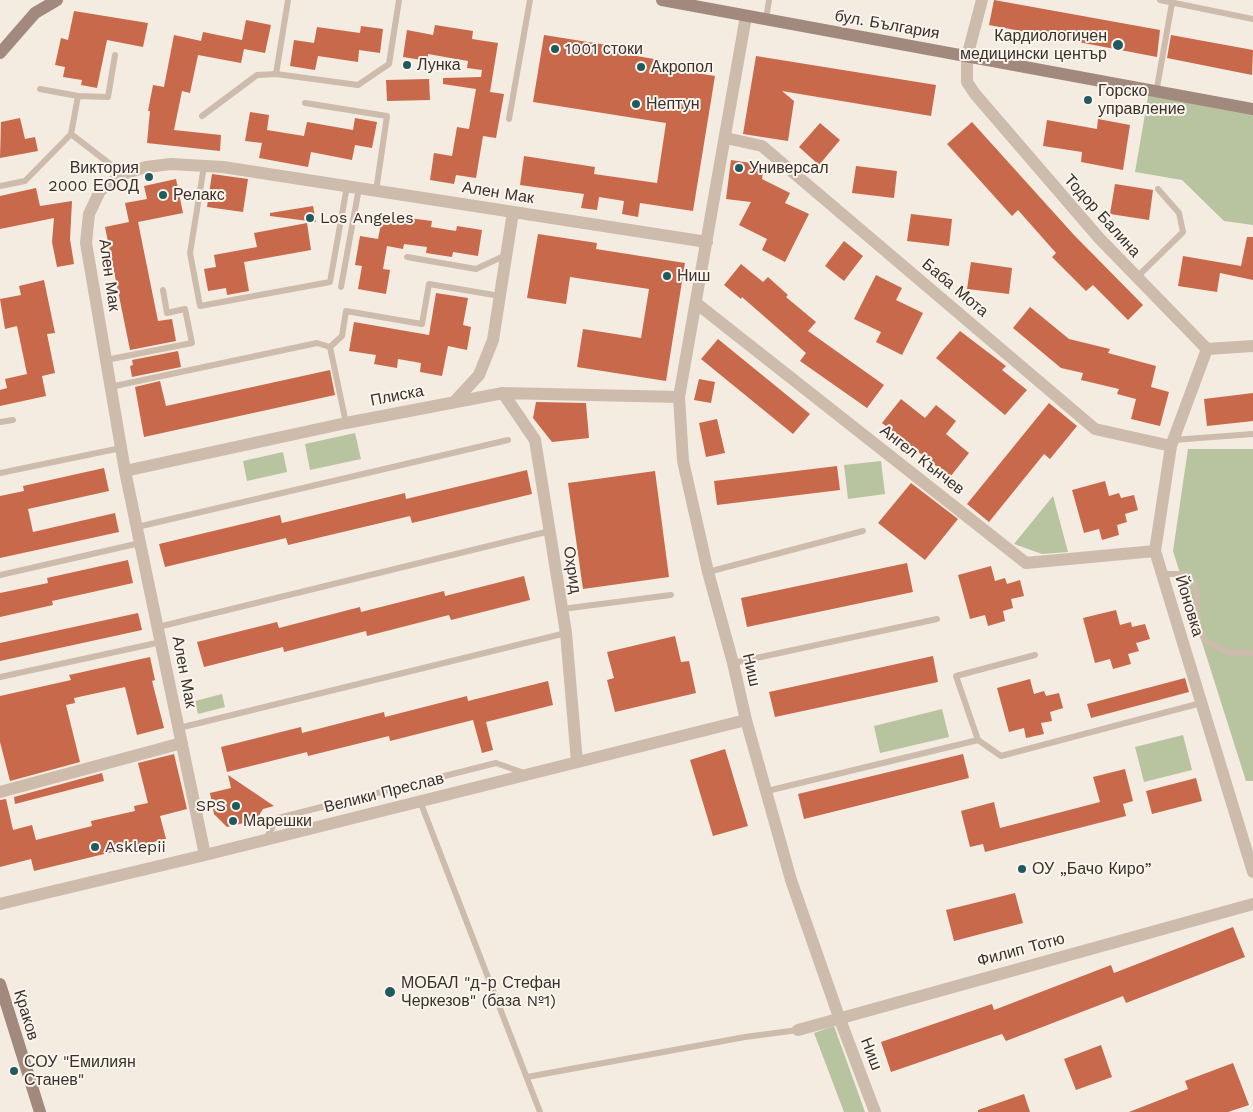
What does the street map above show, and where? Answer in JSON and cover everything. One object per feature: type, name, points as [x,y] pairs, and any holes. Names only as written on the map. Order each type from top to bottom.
[{"type":"main road","points":[[0,53],[35,13],[56,0]]},
{"type":"main road","name":"бул. България","points":[[662,0],[1156,93],[1253,109]]},
{"type":"main road","name":"Краков","points":[[0,984],[4,1012],[40,1112]]},
{"type":"street","name":"Тодор Балина","points":[[982,0],[967,57],[967,82],[975,94],[1099,238],[1207,349]]},
{"type":"street","name":"Ниш","points":[[746,16],[679,397],[683,462],[708,572],[733,663],[746,720],[791,880],[839,1017],[876,1112]]},
{"type":"street","name":"Баба Мота","points":[[726,138],[762,146],[1095,428],[1172,443]]},
{"type":"street","name":"Ален Мак","points":[[205,855],[125,471],[86,243],[89,214],[100,191],[123,174],[146,167],[171,164],[230,168],[707,242]]},
{"type":"street","points":[[455,401],[479,375],[493,340],[513,212]]},
{"type":"street","name":"Ангел Кънчев","points":[[696,303],[1026,563],[1155,550]]},
{"type":"street","points":[[1207,349],[1253,346]]},
{"type":"street","name":"Йоновка","points":[[1207,349],[1172,443],[1155,550],[1253,872]]},
{"type":"street","name":"Плиска","points":[[125,471],[346,423],[503,393],[679,397]]},
{"type":"street","name":"Охрид","points":[[503,393],[535,440],[566,633],[576,762]]},
{"type":"street","name":"Велики Преслав","points":[[0,904],[264,841],[746,720]]},
{"type":"street","points":[[0,792],[182,743]]},
{"type":"street","name":"Филип Тотю","points":[[798,1030],[839,1017],[1253,904]]},
{"type":"lane","points":[[276,74],[288,0]]},
{"type":"lane","points":[[202,116],[257,75],[276,74],[358,85],[389,64],[400,0]]},
{"type":"lane","points":[[508,119],[530,0]]},
{"type":"lane","points":[[766,19],[769,0]]},
{"type":"lane","points":[[1160,0],[1253,20]]},
{"type":"lane","points":[[1156,93],[1172,3]]},
{"type":"lane","points":[[40,89],[78,96],[108,97],[115,55]]},
{"type":"lane","points":[[0,186],[25,181],[71,134],[78,96]]},
{"type":"lane","points":[[305,103],[387,116],[376,191]]},
{"type":"lane","points":[[71,134],[123,174]]},
{"type":"lane","points":[[204,166],[190,254],[200,306],[330,282],[353,187]]},
{"type":"lane","points":[[341,287],[353,187]]},
{"type":"lane","points":[[1137,278],[1183,232],[1180,212],[1158,189]]},
{"type":"lane","points":[[406,257],[476,269],[506,255]]},
{"type":"lane","points":[[330,347],[342,336],[346,311],[422,324],[429,284],[500,296]]},
{"type":"lane","points":[[106,360],[192,343],[185,309],[167,312],[163,290]]},
{"type":"lane","points":[[110,387],[317,343],[330,347]]},
{"type":"lane","points":[[330,347],[346,423]]},
{"type":"lane","points":[[0,422],[13,420]]},
{"type":"lane","points":[[1172,443],[1253,434]]},
{"type":"lane","points":[[137,527],[508,440]]},
{"type":"lane","points":[[0,473],[121,448]]},
{"type":"lane","points":[[158,627],[550,531]]},
{"type":"lane","points":[[708,572],[863,531]]},
{"type":"lane","points":[[0,575],[140,543]]},
{"type":"lane","points":[[1162,574],[1184,574],[1193,581],[1197,594],[1198,626],[1205,641],[1227,652],[1253,653]]},
{"type":"lane","points":[[562,609],[671,595]]},
{"type":"lane","points":[[733,663],[937,619]]},
{"type":"lane","points":[[179,728],[566,633]]},
{"type":"lane","points":[[0,677],[161,642]]},
{"type":"lane","points":[[1035,655],[956,676],[978,740],[1001,756],[1202,703]]},
{"type":"lane","points":[[767,792],[978,740]]},
{"type":"lane","points":[[264,841],[278,818],[496,762],[526,774]]},
{"type":"lane","points":[[420,801],[540,1112]]},
{"type":"lane","points":[[527,1077],[745,1037],[798,1030]]},
{"type":"green space","points":[[1149,91],[1253,109],[1253,225],[1224,221],[1182,180],[1135,172]]},
{"type":"green space","points":[[355,433],[361,459],[310,470],[305,444]]},
{"type":"green space","points":[[1188,449],[1253,449],[1253,781],[1246,781],[1173,551]]},
{"type":"green space","points":[[283,452],[287,472],[247,481],[243,461]]},
{"type":"green space","points":[[881,461],[885,494],[848,499],[844,465]]},
{"type":"green space","points":[[1053,496],[1068,552],[1042,554],[1014,544]]},
{"type":"green space","points":[[222,694],[225,707],[198,714],[195,701]]},
{"type":"green space","points":[[942,709],[949,737],[880,753],[874,726]]},
{"type":"green space","points":[[1183,735],[1192,770],[1144,782],[1135,747]]},
{"type":"green space","points":[[834,1026],[865,1112],[844,1112],[814,1033]]},
{"type":"building","points":[[994,0],[1160,30],[1157,57],[989,25]]},
{"type":"building","points":[[74,11],[148,23],[143,47],[107,40],[97,88],[81,85],[82,80],[63,77],[65,67],[55,65],[61,38],[68,40]]},
{"type":"building","points":[[246,20],[271,25],[265,53],[244,49],[241,63],[198,55],[190,93],[182,91],[174,130],[221,135],[220,151],[147,143],[150,111],[148,111],[153,85],[164,87],[174,35],[201,41],[203,32],[242,40]]},
{"type":"building","points":[[435,25],[473,31],[472,39],[498,43],[490,92],[504,94],[496,138],[483,136],[476,178],[456,175],[454,184],[430,180],[434,153],[452,156],[457,127],[469,129],[476,89],[443,84],[443,78],[481,77],[482,70],[467,68],[468,61],[428,54],[428,61],[403,57],[407,30],[433,35]]},
{"type":"building","points":[[361,26],[383,29],[380,53],[359,50],[358,62],[318,56],[315,70],[290,66],[294,40],[314,43],[317,27],[360,33]]},
{"type":"building","points":[[544,35],[626,48],[625,54],[660,60],[659,67],[715,76],[693,211],[640,203],[638,217],[622,214],[624,201],[599,197],[597,210],[581,208],[584,194],[520,185],[524,156],[595,167],[594,174],[657,183],[666,123],[533,102]]},
{"type":"building","points":[[1171,35],[1253,50],[1252,75],[1167,58]]},
{"type":"building","points":[[756,56],[936,85],[931,116],[782,91],[794,101],[788,141],[743,134]]},
{"type":"building","points":[[429,79],[430,100],[387,101],[386,80]]},
{"type":"building","points":[[250,112],[269,115],[267,130],[304,136],[307,122],[353,130],[355,118],[377,122],[372,148],[355,145],[352,160],[311,152],[308,167],[259,158],[262,143],[245,141]]},
{"type":"building","points":[[20,118],[25,139],[35,137],[38,151],[0,158],[1,122]]},
{"type":"building","points":[[1098,119],[1130,125],[1123,170],[1081,162],[1082,152],[1043,146],[1047,120],[1097,129]]},
{"type":"building","points":[[972,122],[1074,235],[1143,305],[1128,320],[1093,285],[1086,291],[1052,257],[1056,253],[1018,210],[1012,216],[947,144]]},
{"type":"building","points":[[820,123],[840,140],[819,165],[799,147]]},
{"type":"building","points":[[731,160],[764,165],[762,179],[790,193],[785,203],[809,214],[785,262],[762,250],[767,239],[739,225],[751,202],[726,199]]},
{"type":"building","points":[[856,166],[897,171],[894,198],[852,193]]},
{"type":"building","points":[[212,174],[248,179],[243,212],[207,207]]},
{"type":"building","points":[[176,179],[183,213],[138,222],[158,321],[172,319],[176,341],[130,350],[105,227],[129,222],[125,203],[147,199],[144,186]]},
{"type":"building","points":[[1115,184],[1153,190],[1149,220],[1110,214]]},
{"type":"building","points":[[36,188],[40,206],[72,201],[70,239],[74,264],[57,267],[52,242],[54,218],[0,229],[0,196]]},
{"type":"building","points":[[313,206],[316,222],[270,216],[270,213]]},
{"type":"building","points":[[911,214],[952,219],[949,246],[907,241]]},
{"type":"building","points":[[409,218],[432,221],[431,227],[456,231],[457,226],[482,230],[478,256],[453,252],[452,257],[426,253],[427,247],[404,244],[403,249],[387,246],[383,269],[390,270],[386,294],[358,289],[362,266],[355,265],[360,236],[378,239],[382,219],[407,223]]},
{"type":"building","points":[[307,223],[311,250],[244,262],[249,291],[227,295],[226,288],[208,291],[204,269],[216,267],[214,255],[257,247],[254,233]]},
{"type":"building","points":[[538,234],[597,243],[596,249],[685,263],[666,381],[577,367],[583,329],[641,338],[649,289],[570,277],[566,304],[527,298]]},
{"type":"building","points":[[1247,237],[1253,237],[1253,280],[1220,273],[1217,292],[1178,286],[1183,256],[1241,266]]},
{"type":"building","points":[[844,241],[863,256],[844,281],[825,266]]},
{"type":"building","points":[[971,262],[1012,268],[1009,294],[967,289]]},
{"type":"building","points":[[741,264],[763,282],[768,277],[788,295],[786,297],[816,322],[808,331],[884,385],[867,408],[800,361],[806,353],[742,297],[741,299],[724,285]]},
{"type":"building","points":[[876,275],[902,288],[896,300],[923,313],[902,355],[876,342],[881,332],[854,319]]},
{"type":"building","points":[[44,280],[55,333],[47,334],[55,373],[42,376],[46,396],[0,406],[0,390],[7,388],[5,379],[27,374],[17,326],[5,329],[0,299],[21,295],[19,286]]},
{"type":"building","points":[[436,293],[468,298],[463,325],[471,327],[467,350],[448,346],[442,376],[420,372],[421,363],[398,359],[397,368],[374,364],[376,355],[349,351],[354,322],[429,335]]},
{"type":"building","points":[[1030,307],[1069,339],[1110,349],[1108,353],[1156,366],[1151,387],[1169,392],[1160,426],[1131,419],[1136,399],[1117,394],[1119,389],[1081,380],[1083,373],[1061,368],[1013,328]]},
{"type":"building","points":[[960,331],[1006,366],[1002,370],[1027,390],[1005,415],[936,358]]},
{"type":"building","points":[[718,339],[810,414],[793,434],[701,359]]},
{"type":"building","points":[[178,351],[181,367],[132,377],[130,366],[133,365],[132,360]]},
{"type":"building","points":[[330,370],[335,395],[144,437],[135,387],[160,381],[166,406]]},
{"type":"building","points":[[699,379],[715,382],[711,403],[694,400]]},
{"type":"building","points":[[1253,393],[1253,421],[1207,426],[1204,399]]},
{"type":"building","points":[[901,399],[925,418],[936,405],[956,421],[946,434],[969,453],[950,477],[882,423]]},
{"type":"building","points":[[536,402],[586,403],[589,438],[552,442],[533,418]]},
{"type":"building","points":[[1049,403],[1077,426],[1050,459],[1044,454],[989,522],[967,504]]},
{"type":"building","points":[[717,419],[725,453],[706,457],[699,423]]},
{"type":"building","points":[[837,466],[840,490],[717,505],[714,481]]},
{"type":"building","points":[[104,468],[109,491],[28,509],[33,532],[115,513],[119,532],[0,558],[0,496],[24,491],[23,486]]},
{"type":"building","points":[[527,470],[532,494],[412,523],[410,516],[288,545],[286,538],[165,567],[159,544],[280,515],[282,523],[405,493],[406,499]]},
{"type":"building","points":[[655,471],[669,577],[583,589],[568,483]]},
{"type":"building","points":[[1105,481],[1109,496],[1119,493],[1121,498],[1134,495],[1138,510],[1125,514],[1127,522],[1117,525],[1119,535],[1102,540],[1099,529],[1084,533],[1072,490]]},
{"type":"building","points":[[911,483],[958,519],[925,560],[878,523]]},
{"type":"building","points":[[128,560],[133,583],[52,601],[53,605],[0,617],[0,593],[48,583],[47,578]]},
{"type":"building","points":[[907,563],[913,592],[747,627],[741,598]]},
{"type":"building","points":[[991,566],[995,581],[1005,578],[1007,584],[1020,580],[1024,596],[1011,599],[1013,608],[1003,611],[1005,621],[988,626],[985,615],[970,619],[958,575]]},
{"type":"building","points":[[524,576],[530,600],[451,620],[449,615],[367,636],[366,631],[284,652],[283,647],[204,667],[197,642],[277,622],[279,628],[360,607],[361,612],[444,591],[445,596]]},
{"type":"building","points":[[1116,610],[1120,625],[1131,622],[1132,627],[1145,624],[1150,639],[1136,643],[1139,651],[1128,654],[1131,664],[1113,669],[1110,659],[1095,663],[1083,618]]},
{"type":"building","points":[[138,613],[142,630],[0,661],[0,643]]},
{"type":"building","points":[[675,636],[681,662],[689,661],[696,693],[615,712],[607,680],[614,678],[607,652]]},
{"type":"building","points":[[933,656],[938,682],[775,717],[769,692]]},
{"type":"building","points":[[150,657],[155,680],[152,681],[164,728],[137,735],[125,687],[74,698],[75,703],[66,705],[80,762],[10,781],[0,742],[0,696],[71,680],[69,675]]},
{"type":"building","points":[[1185,678],[1189,692],[1091,718],[1087,704]]},
{"type":"building","points":[[1030,679],[1034,694],[1044,691],[1046,696],[1059,693],[1063,708],[1050,712],[1052,721],[1041,723],[1044,734],[1026,738],[1024,728],[1009,732],[997,688]]},
{"type":"building","points":[[548,681],[553,705],[486,722],[493,750],[482,753],[473,720],[390,741],[389,736],[308,756],[307,752],[227,772],[221,747],[301,727],[302,733],[384,712],[385,717],[467,696],[468,701]]},
{"type":"building","points":[[725,749],[748,826],[713,836],[690,760]]},
{"type":"building","points":[[174,754],[187,809],[160,816],[166,839],[34,871],[31,859],[0,867],[0,800],[6,799],[13,830],[32,825],[36,840],[92,826],[91,821],[135,811],[134,806],[148,803],[138,763]]},
{"type":"building","points":[[963,754],[969,778],[804,819],[798,794]]},
{"type":"building","points":[[1125,769],[1133,801],[1123,804],[1126,816],[985,852],[983,844],[970,847],[961,811],[994,802],[1000,828],[1100,802],[1093,777]]},
{"type":"building","points":[[102,773],[104,781],[15,804],[14,797]]},
{"type":"building","points":[[228,775],[274,806],[263,809],[256,820],[227,827],[214,814],[210,793],[231,788]]},
{"type":"building","points":[[1196,778],[1202,801],[1152,814],[1146,791]]},
{"type":"building","points":[[1015,893],[1023,923],[954,941],[946,910]]},
{"type":"building","points":[[1233,927],[1245,957],[1126,1003],[1123,996],[1006,1041],[1002,1034],[891,1072],[881,1042],[992,1004],[994,1010],[1111,965],[1114,973]]},
{"type":"building","points":[[1101,1045],[1112,1077],[1076,1090],[1064,1059]]},
{"type":"building","points":[[1233,1063],[1249,1105],[1228,1112],[1129,1112],[1188,1089],[1185,1081]]},
{"type":"building","points":[[1024,1094],[1030,1112],[978,1112],[978,1110]]},
{"type":"place","name":"Кардиологичен медицински център","points":[[1118,45]]},
{"type":"place","name":"1001 стоки","points":[[555,49]]},
{"type":"place","name":"Лунка","points":[[407,65]]},
{"type":"place","name":"Акропол","points":[[641,67]]},
{"type":"place","name":"Горско управление","points":[[1088,100]]},
{"type":"place","name":"Нептун","points":[[636,104]]},
{"type":"place","name":"Универсал","points":[[739,168]]},
{"type":"place","name":"Виктория 2000 ЕООД","points":[[149,177]]},
{"type":"place","name":"Релакс","points":[[163,195]]},
{"type":"place","name":"Los Angeles","points":[[310,218]]},
{"type":"place","name":"Ниш","points":[[667,276]]},
{"type":"place","name":"SPS","points":[[236,806]]},
{"type":"place","name":"Марешки","points":[[233,821]]},
{"type":"place","name":"Asklepii","points":[[95,847]]},
{"type":"place","name":"ОУ „Бачо Киро”","points":[[1022,869]]},
{"type":"place","name":"МОБАЛ \"д-р Стефан Черкезов\" (база №1)","points":[[390,992]]},
{"type":"place","name":"СОУ \"Емилиян Станев\"","points":[[14,1071]]}]
